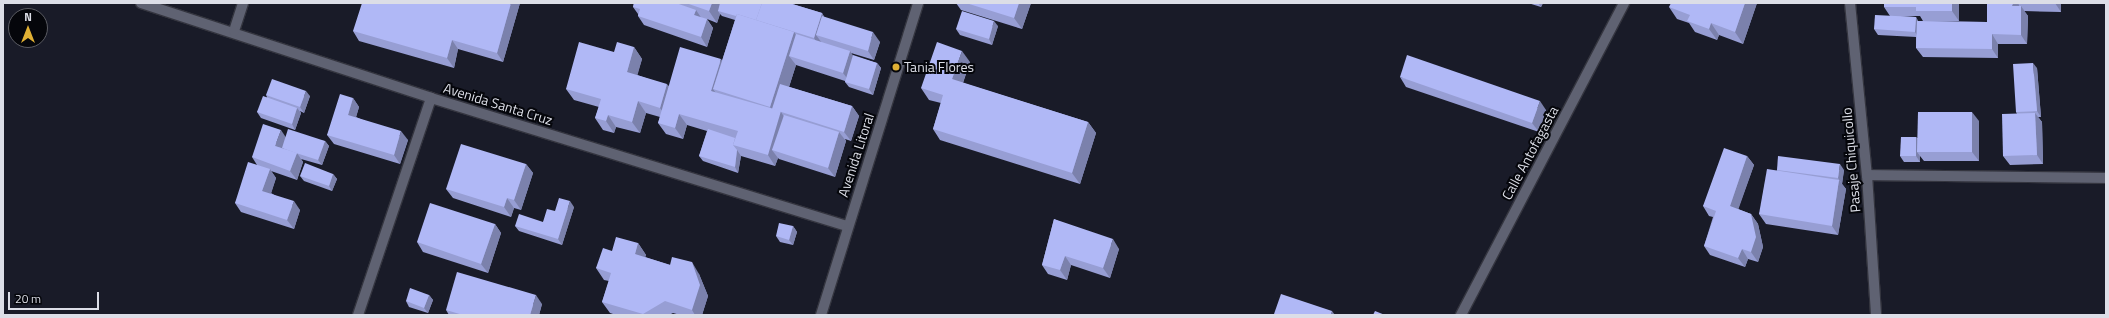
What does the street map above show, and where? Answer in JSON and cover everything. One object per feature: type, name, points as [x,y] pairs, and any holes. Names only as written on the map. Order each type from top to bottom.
[{"type":"street","name":"Avenida Santa Cruz","points":[[141,3],[234,31],[431,98],[848,226]]},
{"type":"street","points":[[234,31],[243,3]]},
{"type":"street","name":"Avenida Litoral","points":[[821,315],[918,3]]},
{"type":"street","name":"Calle Antofagasta","points":[[1461,315],[1624,3]]},
{"type":"street","name":"Pasaje Chiquicollo","points":[[1850,3],[1867,175],[1876,315]]},
{"type":"street","points":[[358,315],[431,98]]},
{"type":"street","points":[[1867,175],[2106,178]]},
{"type":"building","points":[[362,3],[511,3],[497,53],[452,40],[447,58],[353,31]]},
{"type":"building","points":[[634,3],[676,3],[696,10],[694,15],[707,19],[701,37],[638,16],[640,9],[633,7]]},
{"type":"building","points":[[686,3],[712,3],[709,11]]},
{"type":"building","points":[[720,3],[762,3],[756,20],[737,14],[736,16],[718,11]]},
{"type":"building","points":[[762,3],[789,3],[822,13],[814,38],[756,20]]},
{"type":"building","points":[[966,3],[1019,3],[1014,18]]},
{"type":"building","points":[[1671,3],[1745,3],[1735,32],[1711,23],[1709,29],[1687,21],[1690,15],[1669,7]]},
{"type":"building","points":[[1884,3],[1952,3],[1952,11],[1916,11],[1916,7],[1884,7]]},
{"type":"building","points":[[1987,3],[2013,3],[2012,6],[2021,6],[2021,35],[1992,34],[1992,49],[1916,48],[1917,21],[1987,22]]},
{"type":"building","points":[[962,11],[994,21],[989,39],[956,29]]},
{"type":"building","points":[[737,14],[794,32],[770,107],[713,89]]},
{"type":"building","points":[[1875,15],[1916,17],[1915,32],[1874,29]]},
{"type":"building","points":[[822,16],[873,32],[868,51],[816,35]]},
{"type":"building","points":[[796,34],[850,51],[843,73],[789,56]]},
{"type":"building","points":[[579,42],[614,52],[617,42],[634,47],[627,72],[667,84],[660,108],[638,101],[632,122],[608,115],[606,121],[595,118],[601,99],[566,89]]},
{"type":"building","points":[[937,42],[962,51],[952,79],[1088,122],[1072,173],[933,129],[943,95],[921,88]]},
{"type":"building","points":[[680,47],[721,59],[711,91],[781,111],[768,155],[733,145],[738,131],[679,114],[675,128],[658,123]]},
{"type":"building","points":[[853,55],[877,63],[869,89],[845,82]]},
{"type":"building","points":[[1407,55],[1540,101],[1532,123],[1400,77]]},
{"type":"building","points":[[2033,63],[2037,111],[2016,112],[2013,64]]},
{"type":"building","points":[[272,79],[306,91],[300,107],[266,95]]},
{"type":"building","points":[[780,84],[852,106],[844,132],[772,109]]},
{"type":"building","points":[[340,94],[353,98],[348,115],[401,131],[394,155],[327,135]]},
{"type":"building","points":[[263,96],[297,108],[292,124],[257,112]]},
{"type":"building","points":[[1918,112],[1972,112],[1972,152],[1917,152]]},
{"type":"building","points":[[2035,113],[2037,155],[2003,156],[2002,114]]},
{"type":"building","points":[[784,115],[839,132],[828,168],[772,150]]},
{"type":"building","points":[[263,124],[281,130],[275,146],[297,153],[290,171],[252,157]]},
{"type":"building","points":[[288,129],[325,141],[318,160],[282,148]]},
{"type":"building","points":[[708,129],[735,138],[733,145],[737,150],[735,167],[699,156]]},
{"type":"building","points":[[1901,137],[1916,137],[1916,156],[1900,156]]},
{"type":"building","points":[[461,144],[526,164],[514,200],[507,198],[504,207],[446,189]]},
{"type":"building","points":[[1724,148],[1747,156],[1730,206],[1751,214],[1756,237],[1751,252],[1742,249],[1738,258],[1704,246],[1716,211],[1703,206]]},
{"type":"building","points":[[1778,156],[1840,164],[1838,178],[1777,170]]},
{"type":"building","points":[[248,162],[270,169],[262,191],[294,201],[287,220],[235,203]]},
{"type":"building","points":[[305,163],[333,174],[329,186],[300,176]]},
{"type":"building","points":[[1767,169],[1839,180],[1832,226],[1759,214]]},
{"type":"building","points":[[559,198],[570,201],[558,239],[515,226],[519,214],[543,222],[547,209],[555,211]]},
{"type":"building","points":[[430,203],[495,224],[481,264],[417,242]]},
{"type":"building","points":[[1054,219],[1113,239],[1103,268],[1065,256],[1060,270],[1042,265]]},
{"type":"building","points":[[779,223],[793,226],[789,240],[776,236]]},
{"type":"building","points":[[616,237],[638,243],[635,254],[670,265],[672,257],[692,262],[700,285],[692,310],[665,301],[643,314],[602,302],[611,273],[596,268],[603,248],[612,251]]},
{"type":"building","points":[[457,272],[536,295],[530,315],[463,315],[446,310]]},
{"type":"building","points":[[410,288],[429,295],[424,308],[406,301]]},
{"type":"building","points":[[1281,294],[1332,311],[1331,315],[1274,314]]},
{"type":"building","points":[[1375,311],[1385,315],[1373,315]]},
{"type":"place","name":"Tania Flores","points":[[896,67]]}]
